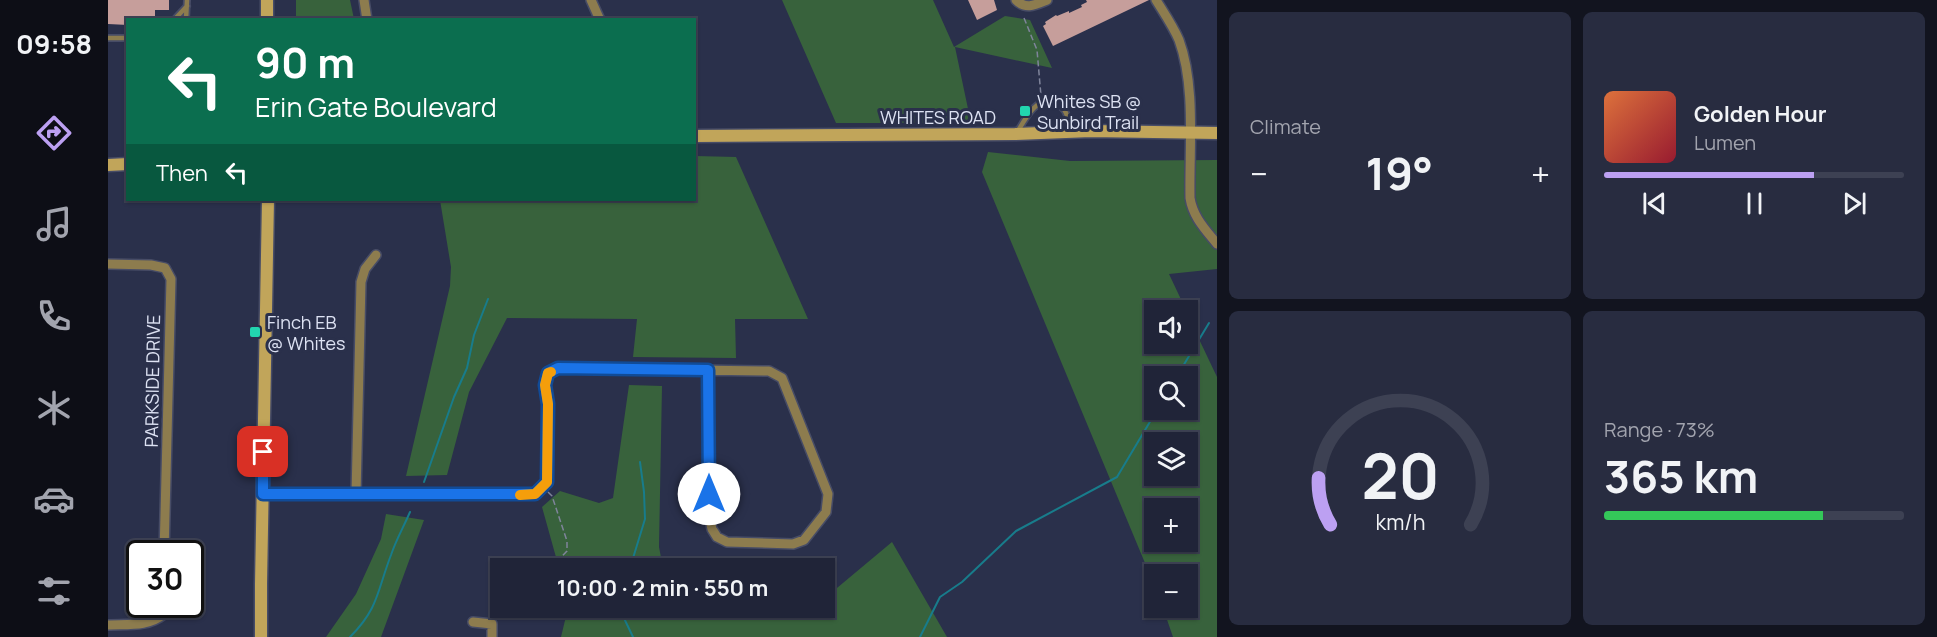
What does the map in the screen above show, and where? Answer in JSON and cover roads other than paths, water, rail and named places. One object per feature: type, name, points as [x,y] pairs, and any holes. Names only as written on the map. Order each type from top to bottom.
[{"type":"main road","points":[[267,0],[267,18]]},
{"type":"main road","name":"WHITES ROAD","points":[[696,136],[1074,132],[1217,133]]},
{"type":"main road","points":[[108,165],[126,164]]},
{"type":"main road","points":[[261,637],[268,201]]},
{"type":"street","points":[[364,0],[368,18]]},
{"type":"street","points":[[591,0],[599,18]]},
{"type":"street","points":[[1016,0],[1023,6],[1029,7],[1047,0]]},
{"type":"street","points":[[1156,0],[1174,29],[1184,58],[1189,92],[1192,208],[1196,217],[1217,244]]},
{"type":"street","points":[[356,495],[361,282],[365,269],[376,255]]},
{"type":"street","name":"PARKSIDE DRIVE","points":[[108,264],[150,265],[165,268],[171,279],[164,540]]},
{"type":"street","points":[[263,494],[535,494],[547,482],[548,404],[545,385],[548,373],[558,368],[708,370],[769,371],[782,378],[828,494],[826,512],[804,540],[794,544],[727,542],[717,537],[712,529],[709,516],[708,370]]},
{"type":"street","points":[[108,625],[146,624],[159,618]]},
{"type":"street","points":[[473,622],[492,624],[492,637]]},
{"type":"lane","points":[[176,18],[187,3]]},
{"type":"lane","points":[[186,18],[187,3]]},
{"type":"lane","points":[[108,38],[126,38]]},
{"type":"lane","points":[[1015,134],[1032,110],[1048,101],[1064,109],[1074,132]]},
{"type":"waterway","points":[[424,482],[454,397],[467,368],[474,335],[488,299]]},
{"type":"waterway","points":[[1183,366],[1209,323]]},
{"type":"waterway","points":[[920,637],[940,597],[962,582],[1016,531],[1117,477],[1151,420]]},
{"type":"waterway","points":[[633,558],[645,519],[640,462]]},
{"type":"waterway","points":[[350,637],[360,627],[372,608],[393,549],[410,512]]},
{"type":"waterway","points":[[624,618],[633,637]]},
{"type":"place","name":"Whites SB @ Sunbird Trail","points":[[1025,111]]},
{"type":"place","name":"Finch EB @ Whites","points":[[255,332]]}]
